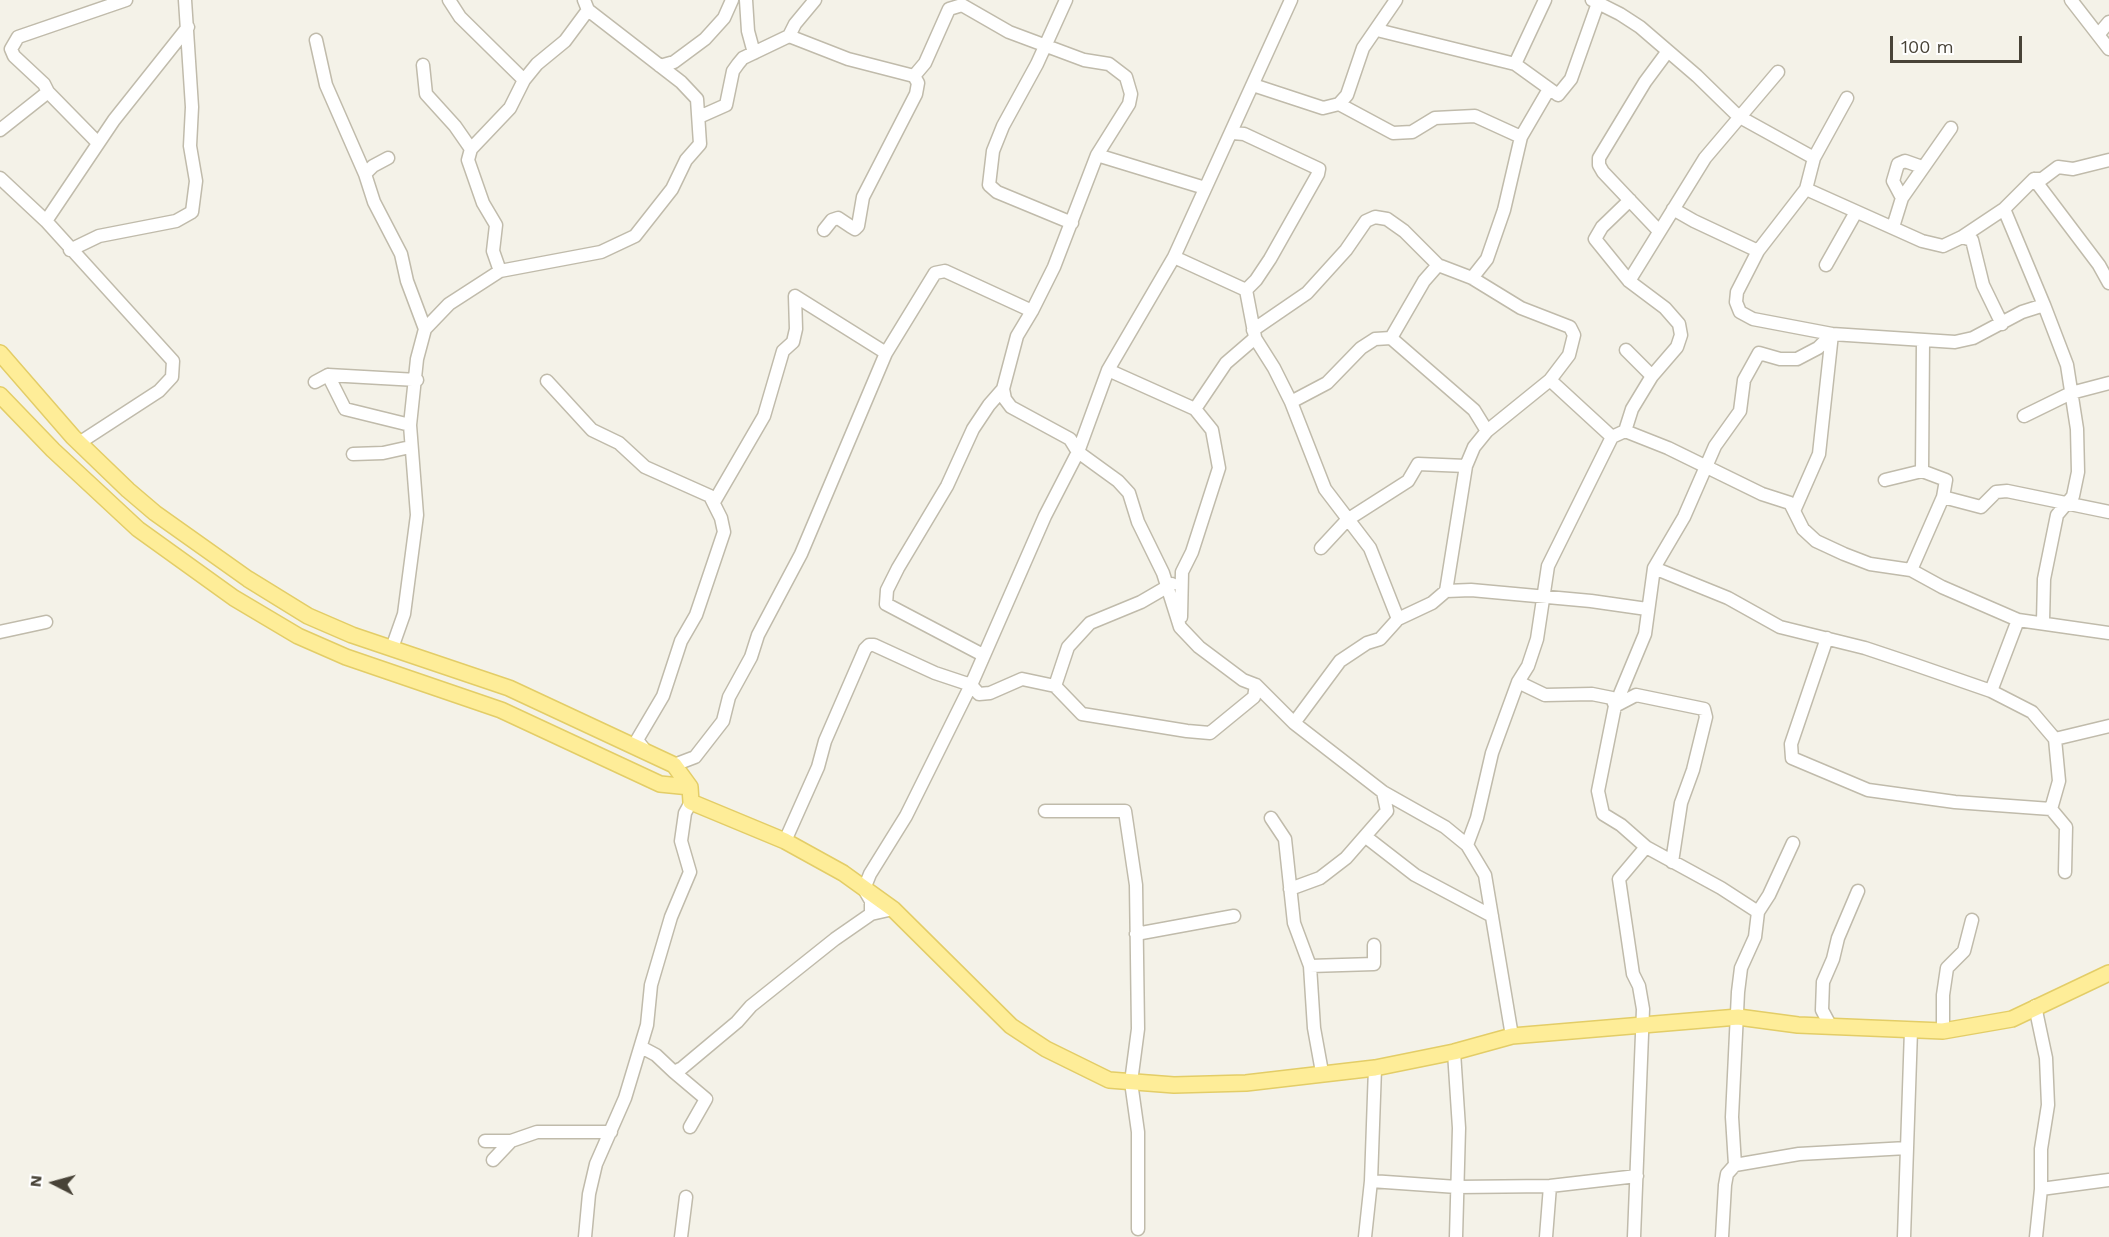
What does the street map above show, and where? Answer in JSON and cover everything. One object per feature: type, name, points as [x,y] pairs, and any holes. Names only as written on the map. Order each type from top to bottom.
[{"type":"main road","points":[[0,353],[79,443],[155,513],[248,579],[308,615],[392,648],[509,688],[644,749],[674,765],[690,795]]},
{"type":"main road","points":[[0,394],[53,450],[138,529],[234,598],[298,636],[346,657],[501,710],[660,784],[690,795],[785,841],[843,873],[893,909],[958,976],[1011,1026],[1046,1049],[1109,1080],[1200,1086],[1289,1078],[1322,1072],[1375,1068],[1454,1052],[1512,1036],[1606,1029],[1641,1023],[1699,1022],[1738,1017],[1798,1025],[1830,1025],[1872,1030],[1943,1030],[2012,1019],[2035,1006],[2109,973]]},
{"type":"street","points":[[98,143],[48,92],[44,84],[14,56],[11,49],[18,37],[126,0]]},
{"type":"street","points":[[70,250],[99,236],[176,221],[192,212],[196,181],[190,146],[192,107],[185,0]]},
{"type":"street","points":[[449,0],[460,17],[524,80]]},
{"type":"street","points":[[660,66],[674,62],[705,39],[724,18],[732,0]]},
{"type":"street","points":[[746,0],[748,31],[754,53]]},
{"type":"street","points":[[699,117],[726,105],[733,71],[743,58],[789,36],[795,24],[815,0]]},
{"type":"street","points":[[1066,0],[1003,126],[993,152],[989,185],[997,192],[1072,223]]},
{"type":"street","points":[[871,914],[871,901],[864,889],[906,816],[971,686],[1045,516],[1078,452],[1108,370],[1174,258],[1205,188],[1233,133],[1291,0]]},
{"type":"street","points":[[1253,85],[1323,108],[1339,104],[1347,94],[1363,48],[1396,0]]},
{"type":"street","points":[[1515,64],[1545,0]]},
{"type":"street","points":[[2071,0],[2109,49]]},
{"type":"street","points":[[1377,30],[1515,64],[1558,95],[1572,79],[1595,2],[1630,20],[1668,51],[1738,116],[1814,158]]},
{"type":"street","points":[[392,648],[404,614],[417,515],[410,425],[417,380],[417,359],[425,329],[449,304],[509,268],[601,252],[635,236],[672,189],[686,160],[700,144],[697,99],[586,5],[576,29],[537,64],[524,80],[510,108],[471,149],[468,160],[483,203],[493,215],[496,225],[493,251],[500,272]]},
{"type":"street","points":[[914,76],[925,63],[949,9],[963,5],[1009,32],[1084,60],[1109,64],[1126,77],[1130,84],[1129,104],[1096,155],[1072,223],[1032,311],[1017,336],[1003,389],[1005,399],[1011,406],[1070,439],[1078,452],[1118,481],[1129,493],[1138,522],[1163,573],[1180,627],[1199,647],[1243,680],[1256,685],[1294,723],[1383,792],[1445,827],[1467,845],[1485,876],[1502,992],[1512,1036]]},
{"type":"street","points":[[2098,35],[2109,22]]},
{"type":"street","points":[[46,221],[98,143],[188,27]]},
{"type":"street","points":[[789,36],[848,59],[914,76],[918,84],[916,94],[863,196],[858,226],[855,228],[849,226],[838,218],[832,220],[824,230]]},
{"type":"street","points":[[316,40],[326,85],[365,174],[374,202],[401,254],[407,281],[425,329]]},
{"type":"street","points":[[1658,230],[1603,172],[1599,165],[1599,158],[1645,82],[1668,51]]},
{"type":"street","points":[[423,65],[426,94],[455,126],[471,149]]},
{"type":"street","points":[[1629,281],[1658,230],[1705,158],[1738,116],[1778,72]]},
{"type":"street","points":[[1472,278],[1487,260],[1504,210],[1521,137],[1549,89]]},
{"type":"street","points":[[0,130],[48,92]]},
{"type":"street","points":[[1847,98],[1814,158],[1806,189],[1758,250],[1737,292],[1736,302],[1740,312],[1753,319],[1832,334],[1955,342],[1973,338],[2022,312],[2044,305]]},
{"type":"street","points":[[1339,104],[1393,132],[1412,132],[1435,118],[1474,116],[1521,137]]},
{"type":"street","points":[[1893,227],[1902,198],[1951,128]]},
{"type":"street","points":[[1233,133],[1244,134],[1318,169],[1318,174],[1270,259],[1246,290]]},
{"type":"street","points":[[1096,155],[1205,188]]},
{"type":"street","points":[[365,174],[373,166],[388,158]]},
{"type":"street","points":[[1806,189],[1922,241],[1943,246],[1962,237],[2004,209],[2034,179],[2042,179],[2058,167],[2073,169],[2109,160]]},
{"type":"street","points":[[1902,198],[1893,181],[1898,164],[1905,161],[1922,167]]},
{"type":"street","points":[[0,178],[46,221],[173,361],[172,377],[159,391],[79,443]]},
{"type":"street","points":[[2034,179],[2099,265],[2109,283]]},
{"type":"street","points":[[1625,431],[1632,409],[1652,376],[1677,347],[1681,335],[1679,324],[1665,308],[1629,281],[1595,239],[1602,227],[1630,200]]},
{"type":"street","points":[[1673,209],[1758,250]]},
{"type":"street","points":[[2004,209],[2067,365],[2077,429],[2078,472],[2073,495],[2057,515],[2044,579],[2043,622]]},
{"type":"street","points":[[1826,266],[1856,212]]},
{"type":"street","points":[[1195,409],[1227,363],[1254,334],[1307,293],[1346,250],[1366,221],[1375,217],[1387,219],[1404,231],[1438,265],[1472,278],[1521,308],[1570,327],[1574,334],[1569,355],[1550,380],[1487,431],[1474,447],[1466,466],[1446,591]]},
{"type":"street","points":[[1962,237],[1972,240],[1983,285],[2002,324]]},
{"type":"street","points":[[1174,258],[1246,290]]},
{"type":"street","points":[[1391,338],[1424,281],[1438,265]]},
{"type":"street","points":[[674,765],[695,757],[723,721],[729,697],[751,657],[758,635],[801,554],[886,353],[935,273],[945,271],[1032,311]]},
{"type":"street","points":[[1246,290],[1254,334],[1291,402],[1325,489],[1370,548],[1398,619]]},
{"type":"street","points":[[714,502],[764,416],[783,351],[793,342],[796,329],[795,296],[886,353]]},
{"type":"street","points":[[1758,912],[1646,847],[1621,825],[1603,814],[1598,791],[1616,706],[1645,633],[1654,568],[1684,517],[1707,469],[1715,446],[1740,411],[1744,380],[1759,352],[1780,358],[1797,359],[1818,348],[1832,334]]},
{"type":"street","points":[[1794,511],[1819,454],[1832,334]]},
{"type":"street","points":[[1291,402],[1327,383],[1360,348],[1375,339],[1391,338],[1474,410],[1487,431]]},
{"type":"street","points":[[1922,471],[1923,341]]},
{"type":"street","points":[[1626,350],[1652,376]]},
{"type":"street","points":[[1055,686],[1068,646],[1090,623],[1168,589],[1182,572],[1192,552],[1219,468],[1212,430],[1195,409],[1108,370]]},
{"type":"street","points":[[315,382],[328,375],[417,380]]},
{"type":"street","points":[[328,375],[345,409],[410,425]]},
{"type":"street","points":[[1550,380],[1612,437]]},
{"type":"street","points":[[547,381],[592,430],[619,443],[645,467],[710,496],[724,532],[696,615],[681,640],[663,696],[637,740],[644,749]]},
{"type":"street","points":[[2024,416],[2072,393],[2109,383]]},
{"type":"street","points":[[983,655],[886,604],[887,590],[903,558],[947,486],[974,429],[988,405],[1003,389]]},
{"type":"street","points":[[1467,845],[1477,818],[1492,753],[1518,682],[1528,666],[1538,639],[1548,566],[1612,437],[1625,431],[1668,448],[1762,494],[1790,503],[1803,529],[1816,541],[1870,564],[1911,570],[1941,587],[2018,620],[2109,633]]},
{"type":"street","points":[[353,454],[383,453],[410,447],[411,450]]},
{"type":"street","points":[[1321,548],[1347,520],[1408,481],[1418,464],[1466,466]]},
{"type":"street","points":[[1885,480],[1922,471],[1946,480],[1943,497],[1911,570]]},
{"type":"street","points":[[1943,497],[1981,507],[1996,492],[2001,491],[2109,512]]},
{"type":"street","points":[[1654,568],[1728,598],[1780,627],[1865,648],[1991,691],[2032,712],[2055,739],[2059,781],[2051,809]]},
{"type":"street","points":[[1180,627],[1182,572]]},
{"type":"street","points":[[1294,723],[1340,661],[1367,643],[1380,639],[1398,619],[1432,603],[1446,591],[1471,590],[1591,601],[1647,609]]},
{"type":"street","points":[[1991,691],[2018,620]]},
{"type":"street","points":[[0,632],[45,622]]},
{"type":"street","points":[[1827,638],[1791,744],[1792,758],[1868,790],[1955,802],[2051,809],[2066,827],[2065,872]]},
{"type":"street","points":[[785,841],[818,767],[825,741],[865,649],[869,645],[874,645],[971,686],[979,694],[990,693],[1019,679],[1055,686],[1082,714],[1210,733],[1254,697],[1256,685]]},
{"type":"street","points":[[1518,682],[1545,695],[1592,694],[1612,698],[1616,706]]},
{"type":"street","points":[[1616,706],[1636,696],[1704,709],[1706,717],[1693,770],[1681,803],[1672,862]]},
{"type":"street","points":[[2055,739],[2109,726]]},
{"type":"street","points":[[1290,889],[1320,879],[1346,858],[1387,811],[1383,792]]},
{"type":"street","points":[[585,1237],[591,1181],[600,1152],[625,1098],[647,1025],[651,985],[671,917],[690,872],[681,841],[683,820],[690,795]]},
{"type":"street","points":[[1045,810],[1125,812],[1136,885],[1138,1029],[1131,1082],[1138,1132],[1138,1229]]},
{"type":"street","points":[[1271,818],[1285,839],[1294,923],[1310,966],[1314,1028],[1322,1072]]},
{"type":"street","points":[[1365,837],[1415,875],[1492,916]]},
{"type":"street","points":[[1735,1165],[1732,1118],[1741,968],[1755,937],[1758,912],[1769,895],[1793,843]]},
{"type":"street","points":[[1634,1237],[1643,1009],[1639,986],[1632,974],[1619,879],[1646,847]]},
{"type":"street","points":[[1830,1025],[1822,1010],[1823,982],[1858,891]]},
{"type":"street","points":[[675,1072],[737,1022],[751,1006],[871,914],[893,909]]},
{"type":"street","points":[[1136,934],[1234,915]]},
{"type":"street","points":[[1943,1030],[1942,995],[1947,968],[1964,951],[1972,920]]},
{"type":"street","points":[[1310,966],[1374,964],[1374,945]]},
{"type":"street","points":[[2035,1006],[2044,1044],[2048,1105],[2041,1149],[2042,1189],[2036,1237]]},
{"type":"street","points":[[1904,1237],[1911,1030]]},
{"type":"street","points":[[641,1047],[656,1054],[706,1099],[690,1127]]},
{"type":"street","points":[[1454,1052],[1459,1128],[1456,1237]]},
{"type":"street","points":[[1365,1237],[1371,1181],[1375,1068]]},
{"type":"street","points":[[485,1141],[511,1141],[537,1132],[611,1132]]},
{"type":"street","points":[[493,1161],[511,1141]]},
{"type":"street","points":[[1722,1237],[1727,1173],[1735,1165],[1799,1154],[1907,1148]]},
{"type":"street","points":[[1371,1181],[1456,1187],[1550,1186],[1637,1176]]},
{"type":"street","points":[[2042,1189],[2109,1180]]},
{"type":"street","points":[[1546,1237],[1550,1186]]},
{"type":"street","points":[[681,1237],[686,1197]]}]
